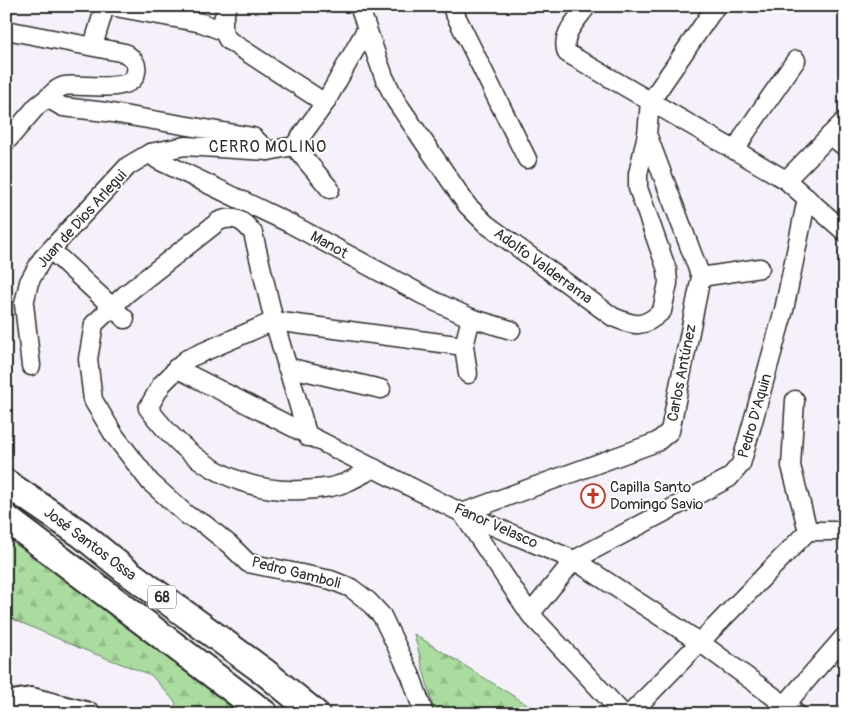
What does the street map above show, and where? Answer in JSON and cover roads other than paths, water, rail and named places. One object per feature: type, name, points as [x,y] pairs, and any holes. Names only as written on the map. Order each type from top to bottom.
[{"type":"highway","name":"José Santos Ossa","points":[[6,483],[81,534],[125,570],[266,673],[316,714]]},
{"type":"highway","name":"José Santos Ossa","points":[[6,518],[265,714]]},
{"type":"main road","points":[[6,702],[31,699],[89,714]]},
{"type":"street","points":[[93,46],[105,6]]},
{"type":"street","points":[[110,6],[202,23],[223,31]]},
{"type":"street","points":[[227,6],[222,20],[223,31],[228,40],[325,103]]},
{"type":"street","name":"Adolfo Valderrama","points":[[359,6],[384,77],[396,101],[467,205],[486,224],[613,317],[632,324],[644,324],[662,311],[667,300],[668,283],[664,263],[638,188],[638,174],[647,134]]},
{"type":"street","points":[[451,6],[527,159]]},
{"type":"street","points":[[588,6],[566,36],[564,45],[567,53],[786,180],[845,232]]},
{"type":"street","points":[[716,6],[650,102],[647,134],[701,277],[760,268]]},
{"type":"street","points":[[6,30],[125,53],[136,65],[136,74],[132,82],[119,86],[66,86],[56,89],[37,106],[6,142]]},
{"type":"street","points":[[330,189],[294,146],[325,103],[366,30]]},
{"type":"street","points":[[736,151],[744,134],[796,60]]},
{"type":"street","points":[[51,95],[54,102],[63,107],[106,112],[253,137],[268,151]]},
{"type":"street","points":[[786,180],[845,120]]},
{"type":"street","points":[[830,136],[845,147]]},
{"type":"street","name":"Juan de Dios Arlegui","points":[[31,366],[24,304],[29,282],[42,259],[128,166],[150,153],[185,146],[268,151],[294,146]]},
{"type":"street","name":"Manot","points":[[150,153],[158,160],[471,318],[511,330]]},
{"type":"street","name":"Pedro D'Aquin","points":[[530,614],[574,560],[729,478],[741,464],[784,310],[806,198]]},
{"type":"street","name":"Pedro Gamboli","points":[[245,224],[229,217],[219,221],[112,307],[94,324],[88,358],[93,400],[114,435],[157,489],[188,516],[204,524],[230,545],[248,563],[331,580],[351,588],[368,601],[382,616],[410,676],[424,714]]},
{"type":"street","points":[[274,217],[245,224],[252,233],[274,321],[308,437]]},
{"type":"street","points":[[51,250],[125,320]]},
{"type":"street","name":"Carlos Antúnez","points":[[462,513],[657,442],[670,431],[701,277]]},
{"type":"street","points":[[468,374],[464,346],[471,318]]},
{"type":"street","points":[[374,468],[346,482],[321,489],[276,491],[256,488],[228,478],[205,463],[167,430],[148,408],[162,384],[186,359],[274,321],[464,346]]},
{"type":"street","points":[[287,367],[382,389]]},
{"type":"street","name":"Fanor Velasco","points":[[176,368],[308,437],[462,513],[574,560],[701,643],[787,711]]},
{"type":"street","points":[[795,400],[791,466],[808,531]]},
{"type":"street","points":[[462,513],[530,614],[623,714]]},
{"type":"street","points":[[630,714],[808,531],[845,531]]},
{"type":"street","points":[[787,711],[845,636]]},
{"type":"place","name":"Capilla Santo Domingo Savio","points":[[593,496]]},
{"type":"district","name":"CERRO MOLINO","points":[[268,147]]}]
